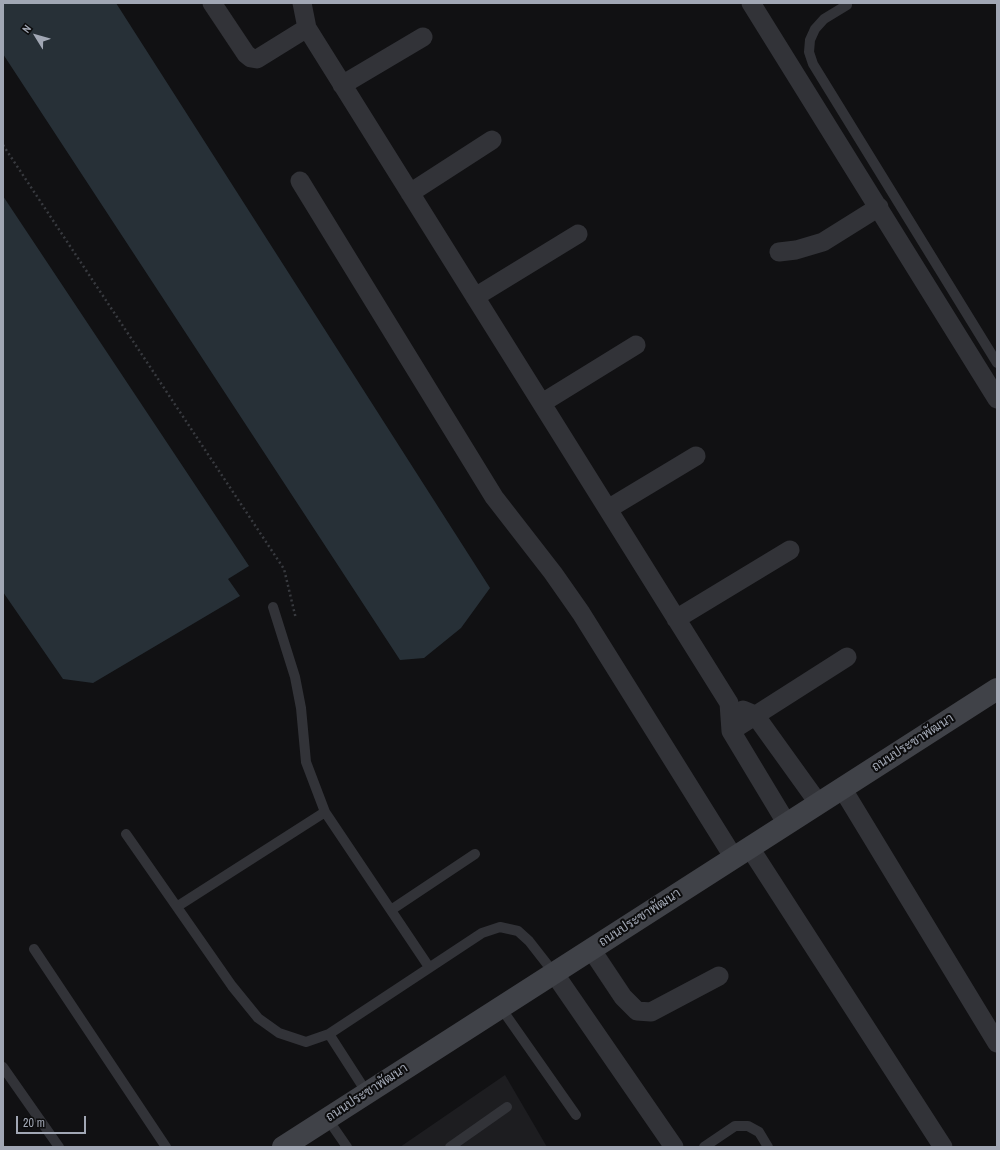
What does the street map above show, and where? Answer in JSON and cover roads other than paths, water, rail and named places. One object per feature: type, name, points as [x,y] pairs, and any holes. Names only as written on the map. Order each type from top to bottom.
[{"type":"street","points":[[212,3],[242,48],[251,58],[257,59],[307,28]]},
{"type":"street","points":[[302,3],[307,28],[729,703],[731,731],[787,824]]},
{"type":"street","points":[[751,3],[997,399]]},
{"type":"street","points":[[342,85],[423,38]]},
{"type":"street","points":[[410,193],[492,140]]},
{"type":"street","points":[[300,181],[494,497],[553,573],[943,1147]]},
{"type":"street","points":[[779,252],[796,250],[823,242],[879,207]]},
{"type":"street","points":[[475,297],[578,234]]},
{"type":"street","points":[[542,403],[636,345]]},
{"type":"street","points":[[608,509],[696,456]]},
{"type":"street","points":[[676,619],[790,550]]},
{"type":"street","points":[[731,731],[847,657]]},
{"type":"street","name":"ถนนประชาพัฒนา","points":[[282,1147],[997,689]]},
{"type":"street","points":[[729,703],[755,715],[818,804]]},
{"type":"street","points":[[842,788],[997,1043]]},
{"type":"street","points":[[591,949],[623,997],[637,1011],[651,1012],[719,976]]},
{"type":"street","points":[[554,973],[674,1147]]},
{"type":"lane","points":[[847,5],[824,19],[815,29],[810,40],[809,52],[813,64],[997,363]]},
{"type":"lane","points":[[273,607],[295,677],[301,708],[306,762],[325,812],[429,967]]},
{"type":"lane","points":[[178,906],[325,812]]},
{"type":"lane","points":[[126,834],[178,906],[232,986],[258,1018],[279,1033],[306,1042],[329,1034],[429,967],[482,934],[500,927],[518,931],[529,941],[554,973]]},
{"type":"lane","points":[[391,910],[475,854]]},
{"type":"lane","points":[[34,949],[166,1147]]},
{"type":"lane","points":[[501,1008],[576,1115]]},
{"type":"lane","points":[[329,1034],[367,1093]]},
{"type":"lane","points":[[3,1067],[59,1147]]},
{"type":"lane","points":[[450,1147],[507,1107]]},
{"type":"lane","points":[[327,1118],[347,1147]]},
{"type":"lane","points":[[704,1147],[735,1126],[748,1126],[759,1132],[768,1147]]}]
